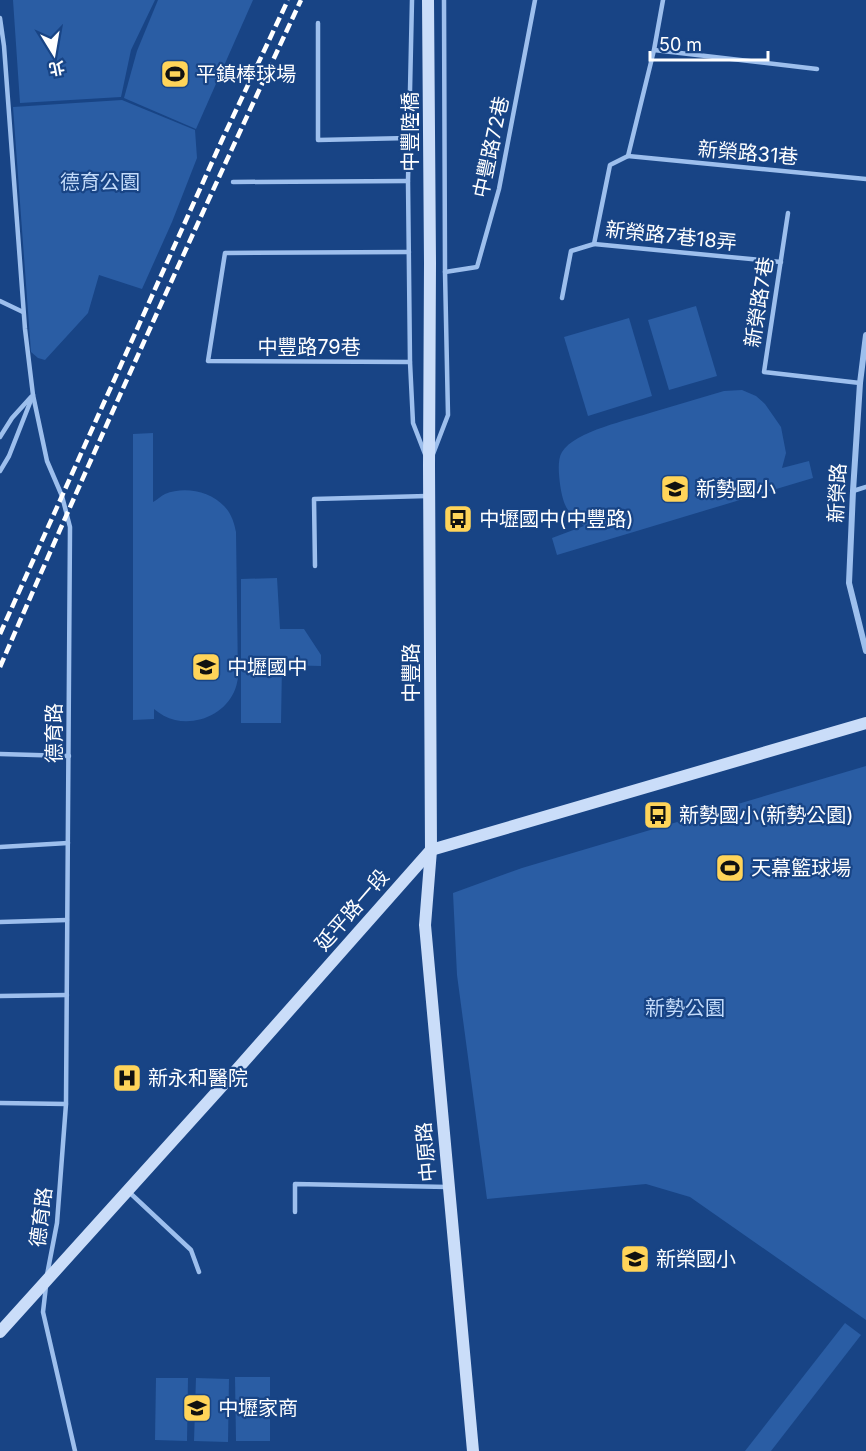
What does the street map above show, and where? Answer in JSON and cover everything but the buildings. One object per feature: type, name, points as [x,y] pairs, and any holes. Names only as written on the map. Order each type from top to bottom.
[{"type":"main road","name":"中豐陸橋","points":[[429,0],[430,263]]},
{"type":"main road","name":"中豐路","points":[[430,263],[431,850]]},
{"type":"main road","points":[[431,850],[866,723]]},
{"type":"main road","name":"中原路","points":[[431,850],[425,926],[472,1451]]},
{"type":"main road","name":"延平路一段","points":[[0,1332],[431,850]]},
{"type":"street","name":"新榮路","points":[[866,335],[860,383],[849,583],[866,651]]},
{"type":"lane","points":[[412,0],[408,181],[410,362],[413,423],[429,465]]},
{"type":"lane","points":[[429,465],[448,415],[444,0]]},
{"type":"lane","name":"中豐路72巷","points":[[445,272],[477,267],[499,189],[535,0]]},
{"type":"lane","points":[[562,298],[571,251],[594,244],[610,165],[628,156],[654,50],[663,0]]},
{"type":"lane","name":"德育路","points":[[0,18],[4,46],[23,312],[33,395],[47,461],[62,496],[70,527],[66,1104],[57,1223],[46,1280],[43,1312],[75,1451]]},
{"type":"lane","points":[[318,23],[318,140],[409,138]]},
{"type":"lane","points":[[654,50],[817,69]]},
{"type":"lane","name":"新榮路31巷","points":[[628,156],[866,179]]},
{"type":"lane","points":[[233,182],[408,181]]},
{"type":"lane","name":"新榮路7巷","points":[[788,213],[764,372],[860,383]]},
{"type":"lane","name":"新榮路7巷18弄","points":[[594,244],[781,262]]},
{"type":"lane","name":"中豐路79巷","points":[[409,252],[225,253],[208,361],[410,362]]},
{"type":"lane","points":[[0,301],[23,312]]},
{"type":"lane","points":[[0,437],[12,418],[33,395]]},
{"type":"lane","points":[[0,471],[9,456],[33,395]]},
{"type":"lane","points":[[853,492],[866,488]]},
{"type":"lane","points":[[315,566],[314,499],[430,496]]},
{"type":"lane","points":[[0,754],[69,756]]},
{"type":"lane","points":[[0,847],[68,843]]},
{"type":"lane","points":[[0,922],[67,920]]},
{"type":"lane","points":[[0,996],[67,995]]},
{"type":"lane","points":[[0,1103],[66,1104]]},
{"type":"lane","points":[[295,1212],[295,1184],[449,1187]]},
{"type":"lane","points":[[128,1191],[191,1250],[199,1272]]},
{"type":"green space","points":[[13,0],[155,0],[131,50],[121,97],[20,103]]},
{"type":"green space","name":"平鎮棒球場","points":[[158,0],[253,0],[196,129],[124,98],[137,51]]},
{"type":"green space","name":"德育公園","points":[[122,100],[195,130],[197,158],[142,289],[99,275],[88,313],[45,360],[38,358],[31,352],[13,107]]},
{"type":"green space","points":[[696,306],[717,376],[669,390],[648,320]]},
{"type":"green space","points":[[629,318],[652,396],[588,416],[564,337]]},
{"type":"green space","points":[[742,390],[756,396],[765,404],[781,427],[786,453],[782,468],[809,461],[813,478],[557,555],[552,538],[584,526],[570,513],[561,491],[559,459],[569,445],[590,432],[617,423],[724,391]]},
{"type":"green space","points":[[153,433],[153,502],[172,492],[196,491],[212,497],[226,509],[232,518],[236,532],[237,684],[230,700],[217,712],[193,721],[172,719],[154,709],[154,719],[133,720],[133,434]]},
{"type":"green space","points":[[277,578],[280,629],[304,629],[321,655],[321,666],[282,665],[281,723],[241,723],[241,579]]},
{"type":"green space","name":"新勢公園","points":[[866,766],[866,1320],[690,1197],[646,1184],[487,1199],[457,975],[453,893],[522,868]]},
{"type":"green space","points":[[845,1323],[861,1335],[771,1451],[745,1451]]},
{"type":"green space","points":[[235,1377],[270,1377],[270,1441],[236,1441]]},
{"type":"green space","points":[[156,1378],[188,1378],[187,1441],[155,1440]]},
{"type":"green space","points":[[196,1378],[229,1379],[228,1442],[194,1441]]},
{"type":"railway","points":[[0,634],[222,140],[288,0]]},
{"type":"railway","points":[[0,667],[148,332],[301,0]]},
{"type":"place","name":"平鎮棒球場","points":[[175,74]]},
{"type":"place","name":"新勢國小","points":[[675,489]]},
{"type":"place","name":"中壢國中(中豐路)","points":[[458,519]]},
{"type":"place","name":"中壢國中","points":[[206,667]]},
{"type":"place","name":"新勢國小(新勢公園)","points":[[658,815]]},
{"type":"place","name":"天幕籃球場","points":[[730,868]]},
{"type":"place","name":"新永和醫院","points":[[127,1078]]},
{"type":"place","name":"新榮國小","points":[[635,1259]]},
{"type":"place","name":"中壢家商","points":[[197,1408]]}]
